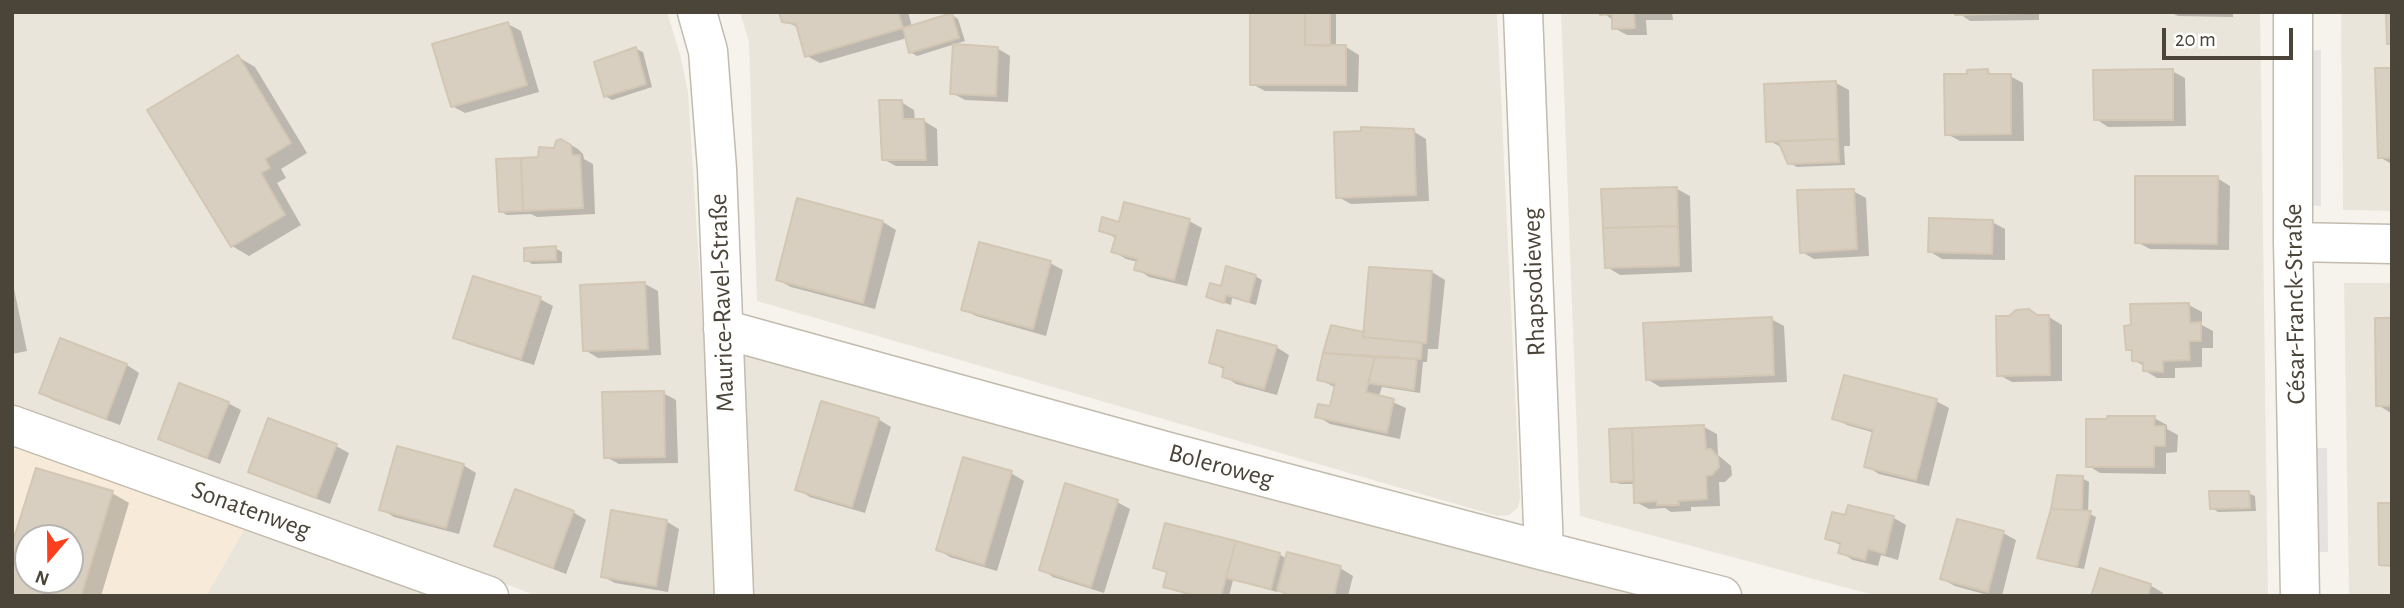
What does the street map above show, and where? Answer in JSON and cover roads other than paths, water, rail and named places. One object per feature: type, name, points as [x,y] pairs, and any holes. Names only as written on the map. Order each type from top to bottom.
[{"type":"street","name":"Maurice-Ravel-Straße","points":[[697,12],[708,51],[717,169],[734,596]]},
{"type":"street","name":"Rhapsodieweg","points":[[1523,12],[1544,551]]},
{"type":"street","name":"César-Franck-Straße","points":[[2293,12],[2293,242],[2300,596]]},
{"type":"street","points":[[2293,242],[2392,244]]},
{"type":"street","name":"Boleroweg","points":[[723,329],[1169,452],[1721,596]]},
{"type":"street","name":"Sonatenweg","points":[[12,425],[489,596]]}]
